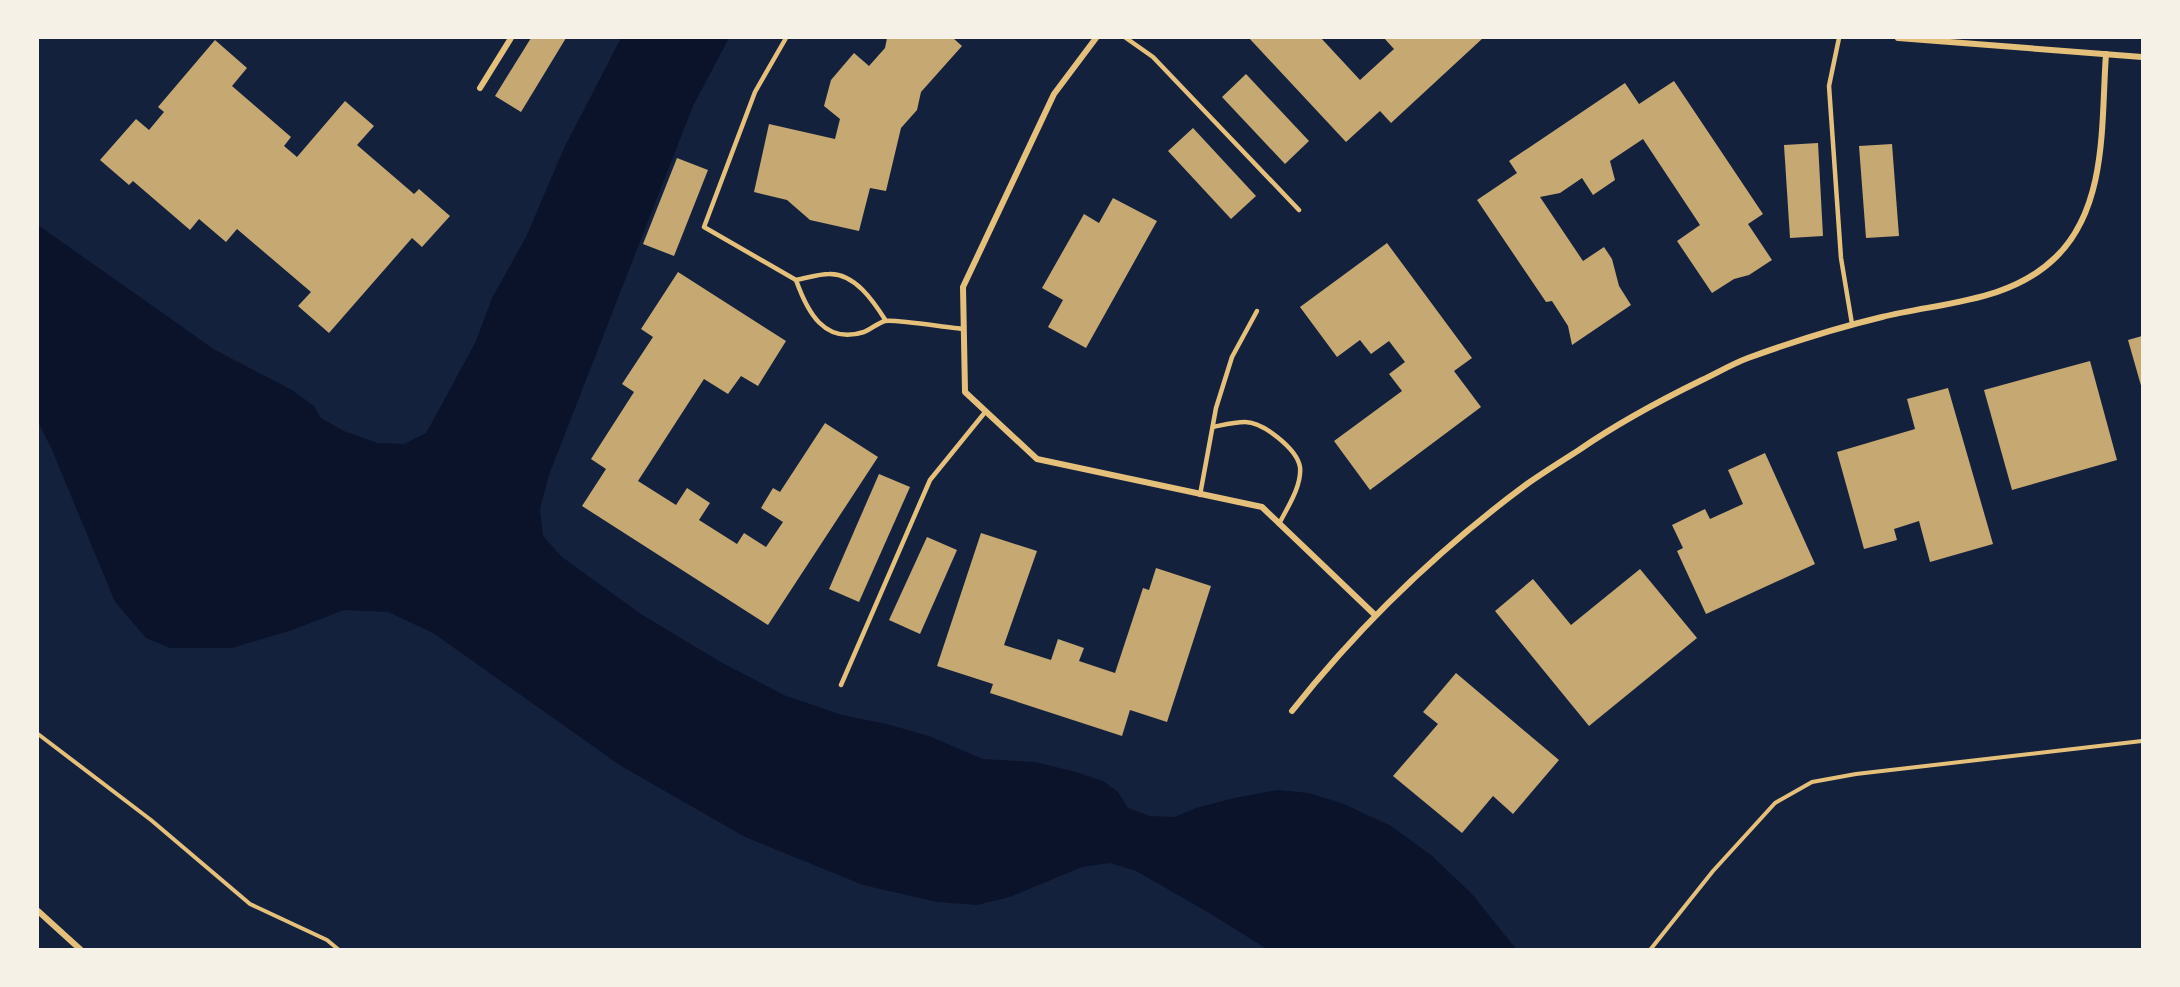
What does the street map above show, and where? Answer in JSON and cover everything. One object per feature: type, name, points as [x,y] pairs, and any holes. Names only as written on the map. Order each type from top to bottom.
[{"type":"street","points":[[480,88],[511,38]]},
{"type":"street","points":[[1096,38],[1054,94],[963,287],[966,392],[1037,459],[1262,507],[1375,615]]},
{"type":"street","points":[[1898,38],[2142,57]]},
{"type":"street","points":[[1292,711],[1320,675],[1375,615],[1451,544],[1528,484],[1601,435],[1656,402],[1744,360],[1852,324],[1988,296],[2012,287],[2036,274],[2056,257],[2073,237],[2086,213],[2097,180],[2106,54]]},
{"type":"street","points":[[38,911],[81,950]]},
{"type":"lane","points":[[786,38],[755,92],[704,227],[796,280],[812,317],[830,330],[847,335],[865,332],[886,321],[964,329]]},
{"type":"lane","points":[[1126,38],[1153,57],[1299,210]]},
{"type":"lane","points":[[1839,38],[1829,86],[1841,258],[1852,324]]},
{"type":"lane","points":[[796,280],[831,273],[851,281],[875,304],[886,321]]},
{"type":"lane","points":[[1200,495],[1216,408],[1232,357],[1257,311]]},
{"type":"lane","points":[[841,685],[930,480],[986,411]]},
{"type":"lane","points":[[1213,427],[1247,422],[1271,432],[1293,451],[1300,467],[1296,486],[1279,524]]},
{"type":"path","points":[[38,734],[151,820],[249,904],[327,940],[339,950]]},
{"type":"path","points":[[1650,950],[1713,871],[1775,803],[1812,782],[1856,774],[2142,741]]},
{"type":"water","points":[[621,38],[729,38],[693,106],[549,475],[540,509],[543,536],[562,557],[641,614],[719,661],[784,695],[842,715],[887,724],[929,736],[983,759],[1035,762],[1076,772],[1103,781],[1118,792],[1128,808],[1150,816],[1174,817],[1196,808],[1234,798],[1278,790],[1309,793],[1344,804],[1391,826],[1431,855],[1472,894],[1516,949],[1267,949],[1136,871],[1110,863],[1082,867],[1010,897],[977,905],[937,902],[863,885],[745,837],[621,766],[433,633],[388,612],[344,610],[292,630],[232,648],[170,648],[146,638],[115,602],[52,450],[38,422],[38,225],[215,350],[292,390],[314,406],[321,418],[344,431],[378,443],[404,444],[426,433],[476,341],[492,298],[526,237],[564,148]]},
{"type":"building","points":[[531,38],[566,38],[521,112],[495,96]]},
{"type":"building","points":[[887,38],[953,38],[962,46],[921,92],[917,110],[901,128],[886,191],[870,188],[859,231],[810,220],[787,200],[754,192],[769,124],[835,139],[840,119],[824,106],[831,80],[854,53],[869,66],[885,48]]},
{"type":"building","points":[[1249,38],[1321,38],[1360,80],[1394,49],[1384,38],[1483,38],[1391,123],[1380,111],[1346,142]]},
{"type":"building","points":[[215,40],[247,68],[232,86],[291,137],[284,146],[297,157],[345,101],[374,126],[357,145],[414,194],[419,189],[450,216],[422,247],[412,238],[329,333],[298,306],[311,292],[237,229],[226,242],[199,219],[190,230],[133,181],[129,185],[100,160],[136,119],[149,130],[164,112],[158,107]]},
{"type":"building","points":[[1246,74],[1309,141],[1285,164],[1222,97]]},
{"type":"building","points":[[1674,81],[1763,214],[1748,224],[1772,260],[1749,275],[1734,279],[1712,293],[1677,241],[1700,225],[1643,139],[1610,161],[1615,180],[1593,195],[1582,178],[1560,193],[1540,197],[1583,261],[1604,247],[1612,259],[1619,286],[1631,305],[1572,345],[1568,326],[1552,301],[1546,302],[1477,200],[1517,173],[1509,161],[1625,83],[1639,104]]},
{"type":"building","points":[[1193,128],[1256,196],[1231,219],[1168,151]]},
{"type":"building","points":[[1818,143],[1823,236],[1790,238],[1784,145]]},
{"type":"building","points":[[1892,144],[1899,236],[1866,238],[1859,146]]},
{"type":"building","points":[[677,158],[708,170],[674,256],[643,244]]},
{"type":"building","points":[[1113,198],[1157,221],[1086,348],[1048,327],[1063,300],[1042,288],[1084,214],[1099,223]]},
{"type":"building","points":[[1387,243],[1472,358],[1454,371],[1481,407],[1370,490],[1334,441],[1402,391],[1389,374],[1405,362],[1389,341],[1371,354],[1360,340],[1337,357],[1300,307]]},
{"type":"building","points":[[678,272],[786,341],[758,386],[741,376],[728,394],[704,379],[638,481],[676,505],[687,488],[710,503],[699,520],[737,544],[744,533],[766,547],[783,522],[761,508],[773,488],[780,492],[825,423],[878,457],[768,625],[582,506],[606,469],[591,459],[634,392],[622,384],[653,337],[641,329]]},
{"type":"building","points":[[2142,336],[2142,389],[2128,340]]},
{"type":"building","points":[[2090,361],[2117,460],[2012,490],[1984,390]]},
{"type":"building","points":[[1948,388],[1993,544],[1930,562],[1919,521],[1894,529],[1897,540],[1864,549],[1837,452],[1915,429],[1907,399]]},
{"type":"building","points":[[1765,453],[1815,564],[1706,614],[1677,551],[1683,548],[1672,525],[1705,509],[1710,519],[1743,504],[1728,470]]},
{"type":"building","points":[[879,474],[910,487],[859,602],[829,589]]},
{"type":"building","points":[[981,533],[1037,551],[1004,645],[1051,660],[1058,639],[1084,648],[1079,661],[1115,673],[1143,588],[1149,590],[1156,568],[1211,586],[1167,722],[1130,710],[1122,736],[990,693],[993,684],[937,666]]},
{"type":"building","points":[[927,537],[957,550],[920,634],[889,620]]},
{"type":"building","points":[[1640,569],[1697,638],[1589,726],[1495,611],[1533,579],[1571,625]]},
{"type":"building","points":[[1456,673],[1559,760],[1513,814],[1493,796],[1462,833],[1393,776],[1438,724],[1423,712]]}]
